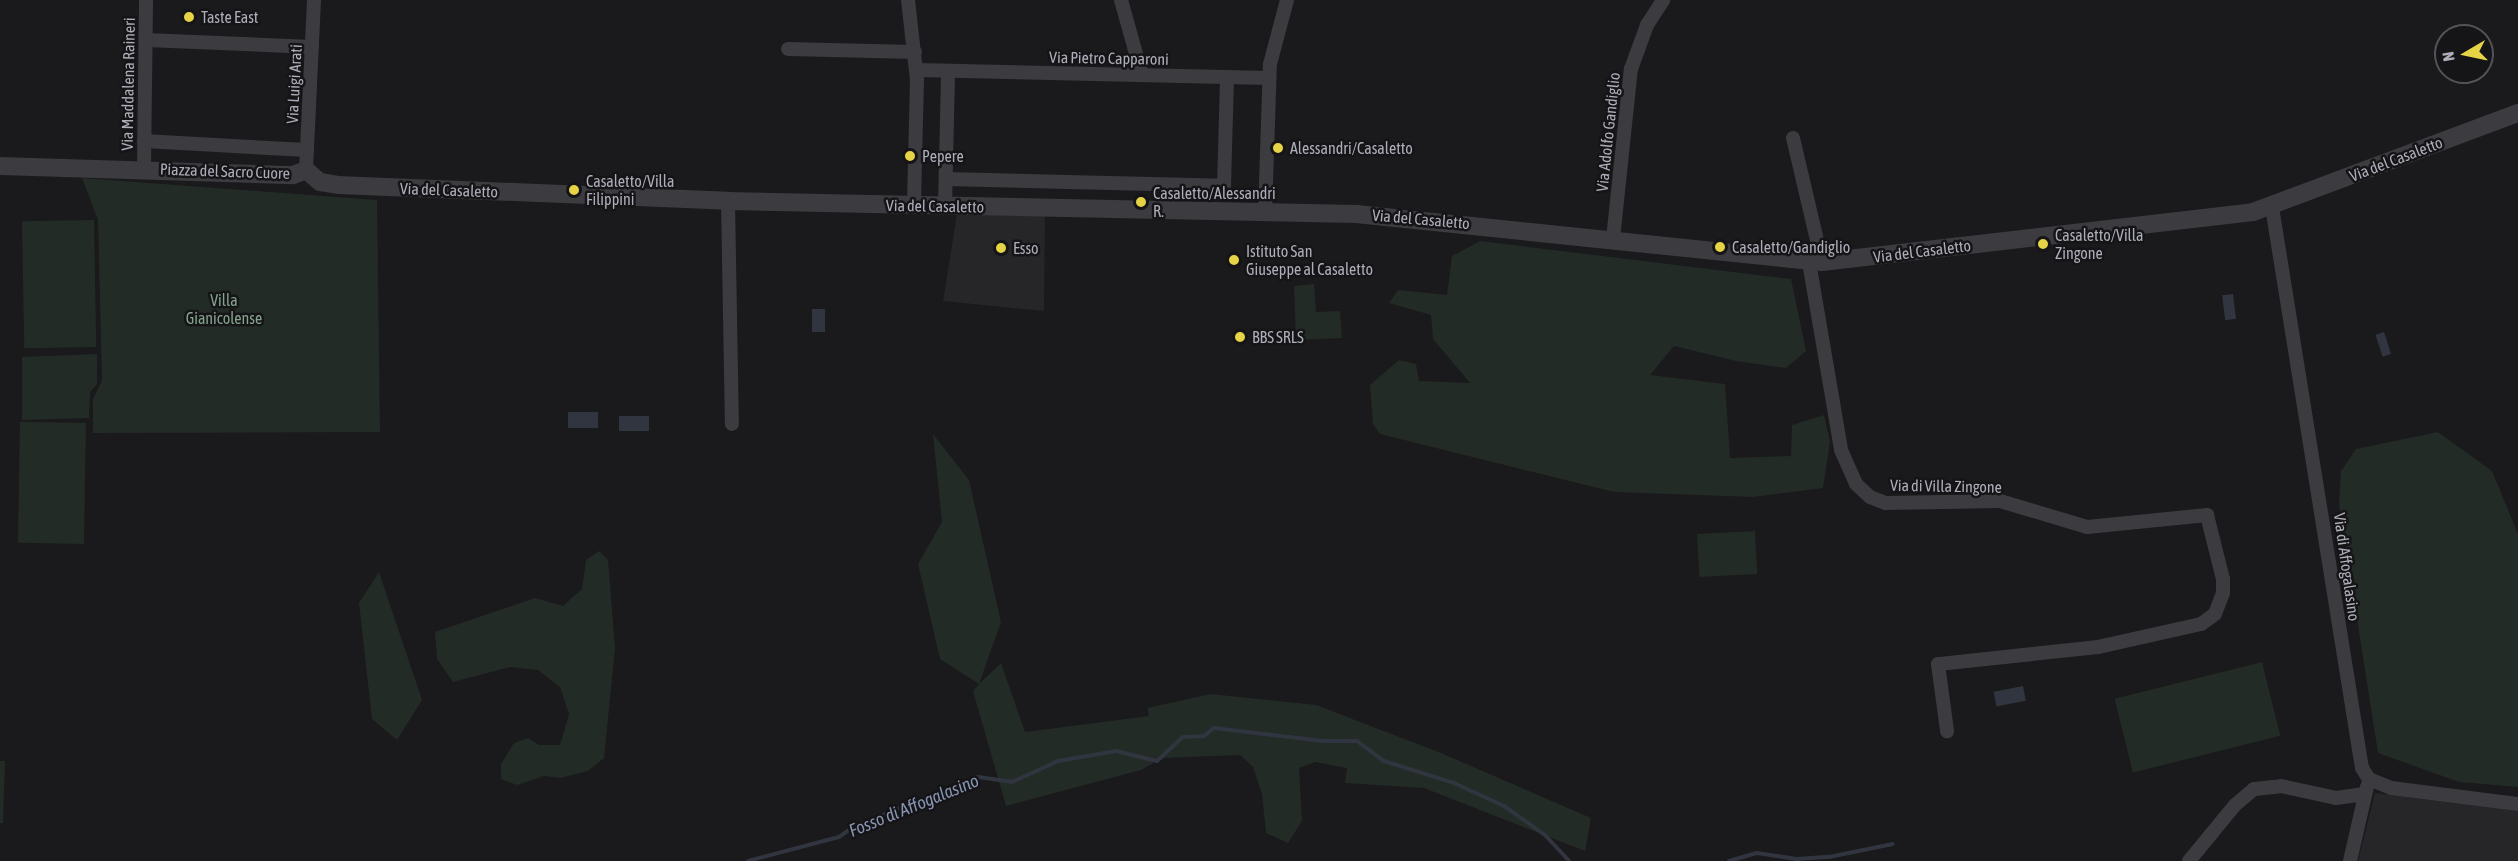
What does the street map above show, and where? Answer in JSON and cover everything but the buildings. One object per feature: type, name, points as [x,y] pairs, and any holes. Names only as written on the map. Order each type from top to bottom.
[{"type":"street","name":"Via Maddalena Raineri","points":[[144,168],[146,0]]},
{"type":"street","name":"Via Luigi Arati","points":[[306,170],[314,0]]},
{"type":"street","points":[[908,0],[917,70],[914,206]]},
{"type":"street","points":[[1121,0],[1142,75]]},
{"type":"street","points":[[1265,213],[1269,78],[1273,43],[1287,0]]},
{"type":"street","name":"Via Adolfo Gandiglio","points":[[1613,239],[1630,69],[1647,24],[1663,0]]},
{"type":"street","points":[[146,40],[312,47]]},
{"type":"street","points":[[788,49],[915,52]]},
{"type":"street","name":"Via Pietro Capparoni","points":[[917,70],[1269,78]]},
{"type":"street","points":[[945,207],[948,71]]},
{"type":"street","points":[[946,179],[1224,186],[1227,78]]},
{"type":"street","name":"Via del Casaletto","points":[[306,170],[314,179],[338,185],[728,201],[1367,215],[1815,262],[2218,218],[2272,207],[2518,113]]},
{"type":"street","points":[[1793,138],[1815,262]]},
{"type":"street","name":"Piazza del Sacro Cuore","points":[[144,141],[307,150]]},
{"type":"street","points":[[0,166],[144,168]]},
{"type":"street","name":"Piazza del Sacro Cuore","points":[[144,168],[292,175],[306,170]]},
{"type":"street","points":[[728,201],[732,424]]},
{"type":"street","name":"Via di Affogalasino","points":[[2272,207],[2360,762],[2369,779]]},
{"type":"street","name":"Via di Villa Zingone","points":[[1815,262],[1841,450],[1856,484],[1869,497],[1887,503],[2000,501],[2087,527],[2208,515],[2223,579],[2223,593],[2215,614],[2201,624],[2098,647],[1938,664],[1947,732]]},
{"type":"street","points":[[2350,861],[2369,779],[2415,793],[2518,804]]},
{"type":"street","points":[[2189,861],[2235,805],[2254,789],[2281,786],[2336,798],[2365,794]]},
{"type":"shaded area","points":[[957,214],[1045,216],[1044,311],[943,301]]},
{"type":"shaded area","points":[[2233,294],[2236,319],[2225,320],[2222,295]]},
{"type":"shaded area","points":[[812,309],[825,309],[825,332],[812,332]]},
{"type":"shaded area","points":[[2384,332],[2391,354],[2383,357],[2375,335]]},
{"type":"shaded area","points":[[568,412],[598,412],[598,428],[568,428]]},
{"type":"shaded area","points":[[619,416],[649,416],[649,431],[619,431]]},
{"type":"shaded area","points":[[2023,686],[2026,701],[1996,706],[1994,692]]},
{"type":"shaded area","points":[[2375,793],[2518,811],[2518,861],[2358,861]]},
{"type":"green space","name":"Villa Gianicolense","points":[[82,178],[377,200],[380,432],[93,433],[93,399],[102,381],[98,220]]},
{"type":"green space","points":[[94,220],[96,347],[24,348],[22,221]]},
{"type":"green space","points":[[1480,241],[1791,279],[1806,351],[1786,368],[1736,361],[1674,346],[1650,375],[1725,384],[1730,458],[1791,456],[1792,425],[1824,415],[1830,442],[1823,488],[1753,497],[1614,492],[1380,434],[1373,424],[1370,385],[1399,360],[1416,364],[1419,381],[1470,383],[1433,339],[1431,315],[1389,303],[1398,290],[1447,295],[1452,256]]},
{"type":"green space","points":[[1314,284],[1316,312],[1340,311],[1342,338],[1296,340],[1294,286]]},
{"type":"green space","points":[[97,354],[97,384],[90,392],[89,418],[22,420],[22,357]]},
{"type":"green space","points":[[20,422],[86,423],[84,544],[18,543]]},
{"type":"green space","points":[[2438,432],[2492,471],[2518,534],[2518,787],[2459,782],[2378,753],[2339,504],[2341,471],[2356,449]]},
{"type":"green space","points":[[933,434],[969,480],[1001,622],[979,684],[940,659],[918,564],[942,522]]},
{"type":"green space","points":[[1755,531],[1757,574],[1699,577],[1697,534]]},
{"type":"green space","points":[[599,551],[608,560],[615,648],[604,758],[588,771],[560,778],[544,776],[517,785],[501,779],[501,764],[514,743],[528,738],[539,745],[560,745],[569,714],[560,687],[538,670],[510,667],[453,682],[437,659],[435,632],[535,598],[563,606],[582,589],[586,560]]},
{"type":"green space","points":[[379,572],[422,700],[397,740],[372,719],[359,603]]},
{"type":"green space","points":[[2262,662],[2280,736],[2133,773],[2115,699]]},
{"type":"green space","points":[[1001,663],[1025,732],[1149,716],[1147,708],[1211,694],[1316,705],[1441,753],[1591,818],[1585,851],[1424,788],[1345,783],[1347,768],[1315,762],[1299,768],[1302,821],[1288,843],[1266,833],[1262,794],[1253,767],[1240,755],[1162,758],[1141,770],[1006,806],[973,691]]},
{"type":"green space","points":[[0,761],[5,761],[3,823],[0,823]]},
{"type":"waterway","name":"Fosso di Affogalasino","points":[[748,861],[839,837],[855,826],[978,777],[1012,782],[1058,761],[1116,751],[1157,761],[1183,737],[1204,736],[1214,728],[1323,741],[1357,741],[1384,761],[1454,783],[1504,806],[1545,835],[1569,861]]},
{"type":"waterway","name":"Fosso di Affogalasino","points":[[1729,861],[1757,853],[1797,859],[1829,857],[1893,844]]},
{"type":"place","name":"Taste East","points":[[189,17]]},
{"type":"place","name":"Alessandri/Casaletto","points":[[1278,148]]},
{"type":"place","name":"Pepere","points":[[910,156]]},
{"type":"place","name":"Casaletto/Villa Filippini","points":[[574,190]]},
{"type":"place","name":"Casaletto/Alessandri R.","points":[[1141,202]]},
{"type":"place","name":"Casaletto/Villa Zingone","points":[[2043,244]]},
{"type":"place","name":"Casaletto/Gandiglio","points":[[1720,247]]},
{"type":"place","name":"Esso","points":[[1001,248]]},
{"type":"place","name":"Istituto San Giuseppe al Casaletto","points":[[1234,260]]},
{"type":"place","name":"BBS SRLS","points":[[1240,337]]}]
